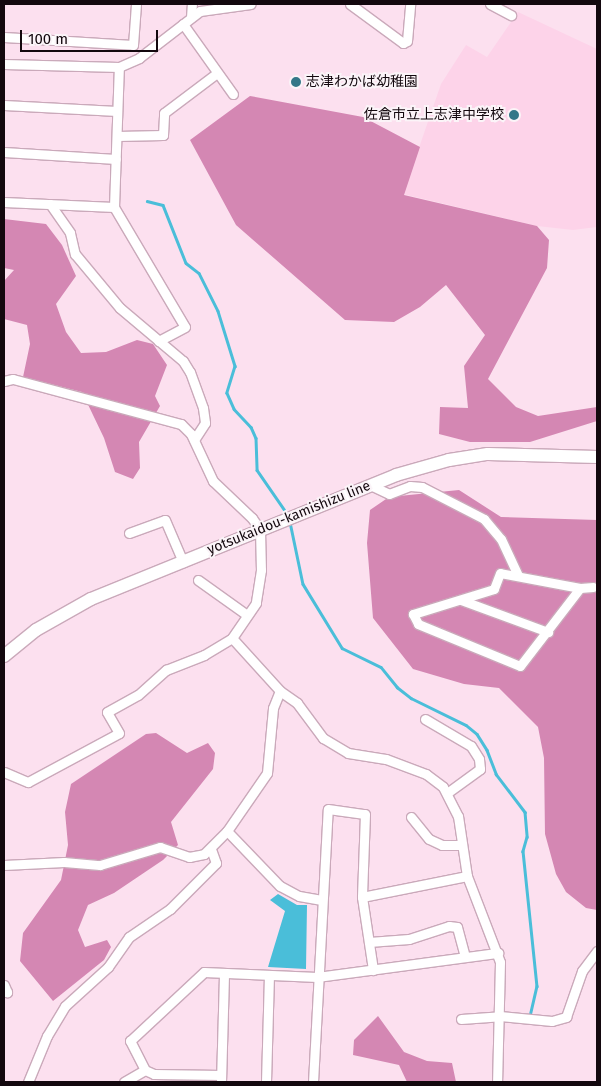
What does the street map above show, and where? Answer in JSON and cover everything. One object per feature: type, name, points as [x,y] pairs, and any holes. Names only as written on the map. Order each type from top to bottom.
[{"type":"main road","name":"yotsukaidou-kamishizu line","points":[[4,656],[62,614],[370,485],[429,464],[488,454],[597,457]]},
{"type":"street","points":[[4,37],[134,44],[136,4]]},
{"type":"street","points":[[192,4],[192,17]]},
{"type":"street","points":[[4,64],[119,68],[139,58],[200,11],[251,4]]},
{"type":"street","points":[[350,4],[404,43],[407,41],[410,4]]},
{"type":"street","points":[[490,4],[512,15]]},
{"type":"street","points":[[183,24],[233,94]]},
{"type":"street","points":[[119,68],[114,207],[185,327],[160,341]]},
{"type":"street","points":[[116,136],[163,136],[164,113],[217,73]]},
{"type":"street","points":[[4,105],[117,111]]},
{"type":"street","points":[[4,152],[116,159]]},
{"type":"street","points":[[4,202],[114,207]]},
{"type":"street","points":[[50,204],[70,233],[75,254],[120,308],[184,361],[203,408],[205,423],[194,440]]},
{"type":"street","points":[[4,381],[13,379],[170,419],[181,424],[194,440],[213,481],[252,518],[260,530],[261,570],[256,604],[232,638],[204,655],[166,670],[138,695],[107,712],[119,733],[28,782],[4,772]]},
{"type":"street","points":[[370,485],[389,494],[410,486],[422,487],[484,519],[500,539],[518,576]]},
{"type":"street","points":[[129,533],[165,520],[183,562]]},
{"type":"street","points":[[580,588],[520,666],[418,624],[413,614],[494,589],[500,573],[580,588],[593,587]]},
{"type":"street","points":[[198,580],[247,616]]},
{"type":"street","points":[[461,600],[548,632]]},
{"type":"street","points":[[232,638],[280,691],[298,703],[323,738],[336,747],[386,759],[426,774],[447,794],[458,816],[466,876],[498,953],[500,1016],[497,1082]]},
{"type":"street","points":[[4,865],[64,862],[100,864],[160,846],[194,858],[211,849],[227,831],[268,773],[273,708],[280,691]]},
{"type":"street","points":[[425,719],[471,746],[479,759],[480,769],[447,794]]},
{"type":"street","points":[[313,1082],[317,977],[328,809],[365,814],[362,897],[373,970]]},
{"type":"street","points":[[410,817],[429,839],[442,846],[462,845]]},
{"type":"street","points":[[227,831],[280,886],[300,896],[322,900]]},
{"type":"street","points":[[28,1082],[47,1036],[65,1006],[108,967],[129,937],[170,909],[216,864],[211,849]]},
{"type":"street","points":[[362,897],[466,876]]},
{"type":"street","points":[[369,942],[409,939],[449,926],[457,927],[465,957]]},
{"type":"street","points":[[462,1019],[500,1016],[552,1021],[566,1017],[582,971],[597,952]]},
{"type":"street","points":[[224,973],[221,1079],[154,1074],[145,1070],[130,1041],[204,972],[317,977],[498,953]]},
{"type":"street","points":[[266,1082],[269,976]]},
{"type":"street","points":[[4,985],[7,992],[4,992]]},
{"type":"street","points":[[124,1082],[145,1070]]},
{"type":"shaded area","name":"佐倉市立上志津中学校","points":[[518,12],[597,49],[597,227],[573,230],[537,226],[403,194],[441,84],[466,45],[487,57]]},
{"type":"shaded area","points":[[250,96],[363,117],[420,147],[404,195],[537,226],[549,240],[547,268],[488,379],[516,407],[538,416],[597,407],[597,421],[530,442],[470,442],[439,434],[440,407],[468,408],[464,366],[485,335],[446,285],[420,307],[394,322],[345,320],[236,225],[190,140]]},
{"type":"shaded area","points":[[4,219],[46,224],[62,245],[76,276],[56,304],[66,332],[81,353],[106,352],[137,340],[153,344],[167,365],[155,396],[160,406],[139,442],[140,468],[133,479],[115,472],[104,438],[82,392],[23,377],[30,344],[27,325],[4,319],[4,281],[14,270],[4,268]]},
{"type":"shaded area","points":[[459,490],[501,517],[597,520],[597,910],[586,908],[566,892],[556,874],[545,834],[544,758],[538,727],[499,688],[464,684],[413,669],[373,618],[367,543],[370,510],[389,497]]},
{"type":"shaded area","points":[[156,733],[187,753],[208,743],[215,753],[213,769],[171,822],[178,845],[163,860],[114,893],[88,905],[78,930],[85,947],[107,940],[111,947],[104,960],[53,1001],[20,961],[23,933],[61,880],[68,845],[65,812],[71,784],[146,734]]},
{"type":"shaded area","points":[[378,1016],[404,1052],[427,1061],[452,1063],[456,1082],[407,1082],[399,1065],[353,1055],[354,1040]]},
{"type":"water","points":[[278,894],[297,905],[307,905],[306,969],[268,967],[285,911],[270,900]]},
{"type":"waterway","points":[[147,201],[163,205],[186,263],[199,273],[218,311],[235,366],[227,393],[234,409],[251,427],[256,438],[257,470],[288,515]]},
{"type":"waterway","points":[[290,522],[303,584],[342,648],[381,667],[397,687],[411,698],[466,725],[477,734],[487,750],[496,774],[525,812],[527,837],[523,851],[537,986],[531,1013]]},
{"type":"place","name":"志津わかば幼稚園","points":[[296,82]]},
{"type":"place","name":"佐倉市立上志津中学校","points":[[514,115]]}]
